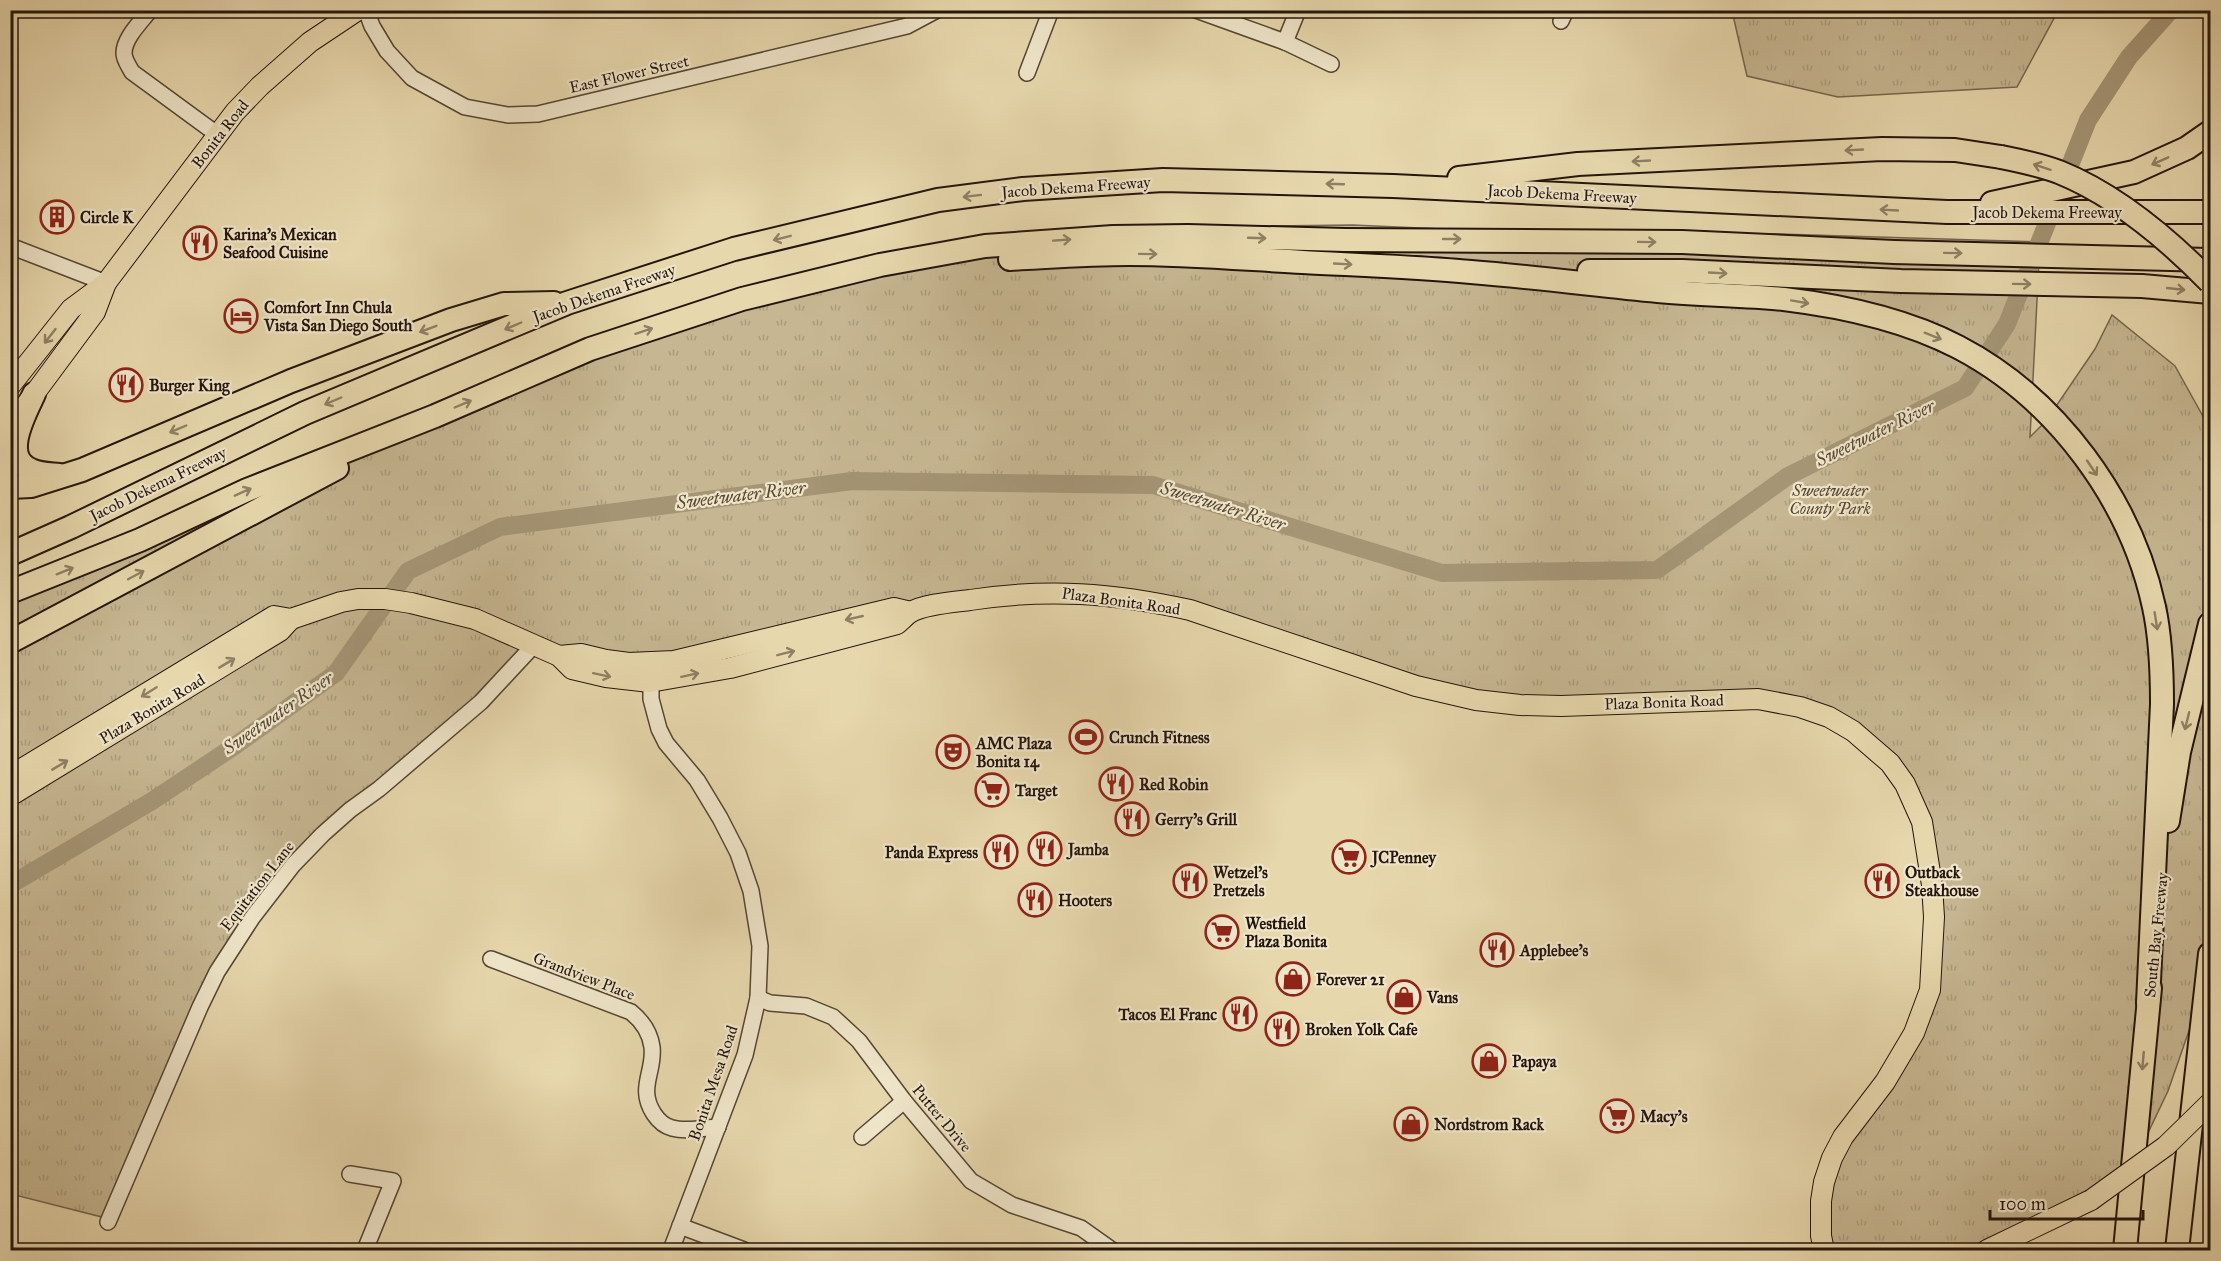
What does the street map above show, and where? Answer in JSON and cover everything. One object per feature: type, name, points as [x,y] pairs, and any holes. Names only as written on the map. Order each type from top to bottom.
[{"type":"highway","points":[[1947,212],[2134,172],[2187,148],[2211,132]]},
{"type":"highway","points":[[1393,186],[1578,164],[1882,149],[1955,150],[1992,154],[2031,163],[2060,173],[2090,188],[2154,230],[2181,252],[2211,282]]},
{"type":"highway","name":"Jacob Dekema Freeway","points":[[10,554],[71,527],[305,413],[567,303],[734,249],[938,200],[1023,189],[1162,180],[1393,186],[1947,212],[2202,211]]},
{"type":"highway","points":[[10,592],[140,540],[248,490],[435,416],[590,349],[742,299],[880,265],[985,246],[1124,236],[1682,242],[1894,252],[2211,260]]},
{"type":"highway","points":[[880,265],[1124,254],[1470,272],[1676,293],[1784,299],[1878,316],[1958,347],[1987,364],[2021,389],[2055,423],[2091,465],[2125,522],[2154,605],[2162,671],[2162,704],[2148,1003]]},
{"type":"highway","points":[[1470,272],[1683,271],[1901,281],[2142,286],[2211,292]]},
{"type":"highway","points":[[10,487],[31,486],[82,470],[291,381],[451,320],[504,304],[567,303]]},
{"type":"highway","points":[[34,394],[16,433],[15,451],[25,468],[64,476]]},
{"type":"highway","points":[[10,642],[435,416]]},
{"type":"highway","name":"South Bay Freeway","points":[[2126,1251],[2148,1003],[2166,835],[2178,762],[2211,624]]},
{"type":"highway","points":[[2177,1251],[2211,954]]},
{"type":"highway","points":[[2182,1200],[2194,1166],[2211,1058]]},
{"type":"main road","name":"Bonita Road","points":[[10,386],[71,309],[106,283],[236,112],[270,76],[310,42],[358,10]]},
{"type":"main road","name":"Bonita Road","points":[[10,425],[95,312],[106,283]]},
{"type":"main road","name":"Plaza Bonita Road","points":[[10,796],[280,631],[291,619],[341,602],[358,599],[385,599],[411,603],[475,619],[560,656],[572,669],[606,677],[650,682],[730,668],[897,624],[911,612],[927,607],[1004,594],[1052,592],[1084,593],[1153,602],[1190,610],[1416,686],[1476,700],[1520,705],[1561,706],[1758,699],[1800,706],[1829,717],[1853,730],[1890,763],[1905,784],[1922,822],[1932,885],[1934,917],[1929,990],[1914,1033],[1886,1082],[1843,1137],[1832,1158],[1824,1182],[1821,1201],[1821,1236],[1824,1251]]},
{"type":"main road","name":"Plaza Bonita Road","points":[[560,656],[581,654],[629,663],[674,661],[894,608],[911,612]]},
{"type":"main road","name":"Plaza Bonita Road","points":[[10,776],[274,616],[291,619]]},
{"type":"main road","points":[[1987,1251],[2091,1200],[2166,1146],[2211,1103]]},
{"type":"street","points":[[150,10],[126,42],[125,60],[132,72],[218,135]]},
{"type":"street","name":"East Flower Street","points":[[366,10],[372,26],[387,51],[412,78],[465,107],[508,115],[538,114],[907,26],[937,10]]},
{"type":"street","points":[[1027,73],[1051,10]]},
{"type":"street","points":[[1196,10],[1285,42],[1331,64]]},
{"type":"street","points":[[1285,42],[1298,10]]},
{"type":"street","points":[[10,246],[106,283]]},
{"type":"street","name":"Equitation Lane","points":[[108,1222],[203,1000],[217,972],[252,918],[293,865],[323,834],[481,702],[534,645]]},
{"type":"street","name":"Bonita Mesa Road","points":[[653,661],[650,682],[659,729],[666,743],[697,780],[738,853],[751,891],[760,946],[758,998],[745,1055],[671,1251]]},
{"type":"street","name":"Grandview Place","points":[[491,959],[631,1012],[645,1027],[650,1040],[652,1053],[645,1090],[651,1109],[658,1119],[669,1128],[683,1130],[718,1127]]},
{"type":"street","name":"Putter Drive","points":[[758,998],[770,1003],[797,1004],[814,1008],[843,1024],[971,1181],[1012,1205],[1081,1228],[1112,1251]]},
{"type":"street","points":[[862,1137],[904,1101]]},
{"type":"street","points":[[350,1174],[393,1181],[365,1251]]},
{"type":"street","points":[[680,1226],[744,1251]]},
{"type":"green space","points":[[1732,10],[2058,11],[2017,87],[1838,97],[1747,76]]},
{"type":"green space","name":"Sweetwater County Park","points":[[1353,225],[1534,233],[1779,234],[2040,242],[2030,437],[2046,421],[2095,349],[2112,315],[2175,366],[2210,429],[2210,951],[2207,979],[2168,1091],[2145,1139],[2119,1177],[1986,1250],[1824,1250],[1826,1175],[1923,1012],[1927,843],[1892,767],[1809,710],[1495,703],[1199,613],[1014,594],[697,669],[529,643],[480,702],[375,791],[250,917],[102,1217],[11,1194],[10,603],[250,496],[742,298],[1118,228]]},
{"type":"waterway","name":"Sweetwater River","points":[[10,885],[152,801],[236,745],[336,673],[408,571],[500,527],[852,481],[1153,485],[1442,573],[1657,570],[1788,476],[1965,388],[2007,324],[2088,120],[2129,57],[2171,10]]},
{"type":"place","name":"Circle K","points":[[57,217]]},
{"type":"place","name":"Karina's Mexican Seafood Cuisine","points":[[200,243]]},
{"type":"place","name":"Comfort Inn Chula Vista San Diego South","points":[[241,316]]},
{"type":"place","name":"Burger King","points":[[126,385]]},
{"type":"place","name":"Crunch Fitness","points":[[1086,737]]},
{"type":"place","name":"AMC Plaza Bonita 14","points":[[953,752]]},
{"type":"place","name":"Red Robin","points":[[1116,784]]},
{"type":"place","name":"Target","points":[[992,790]]},
{"type":"place","name":"Gerry's Grill","points":[[1132,819]]},
{"type":"place","name":"Jamba","points":[[1045,849]]},
{"type":"place","name":"Panda Express","points":[[1001,852]]},
{"type":"place","name":"JCPenney","points":[[1349,857]]},
{"type":"place","name":"Wetzel's Pretzels","points":[[1190,881]]},
{"type":"place","name":"Outback Steakhouse","points":[[1882,881]]},
{"type":"place","name":"Hooters","points":[[1035,900]]},
{"type":"place","name":"Westfield Plaza Bonita","points":[[1222,932]]},
{"type":"place","name":"Applebee's","points":[[1497,950]]},
{"type":"place","name":"Forever 21","points":[[1293,979]]},
{"type":"place","name":"Vans","points":[[1404,997]]},
{"type":"place","name":"Tacos El Franc","points":[[1240,1014]]},
{"type":"place","name":"Broken Yolk Cafe","points":[[1282,1029]]},
{"type":"place","name":"Papaya","points":[[1489,1061]]},
{"type":"place","name":"Macy's","points":[[1617,1116]]},
{"type":"place","name":"Nordstrom Rack","points":[[1411,1124]]}]
